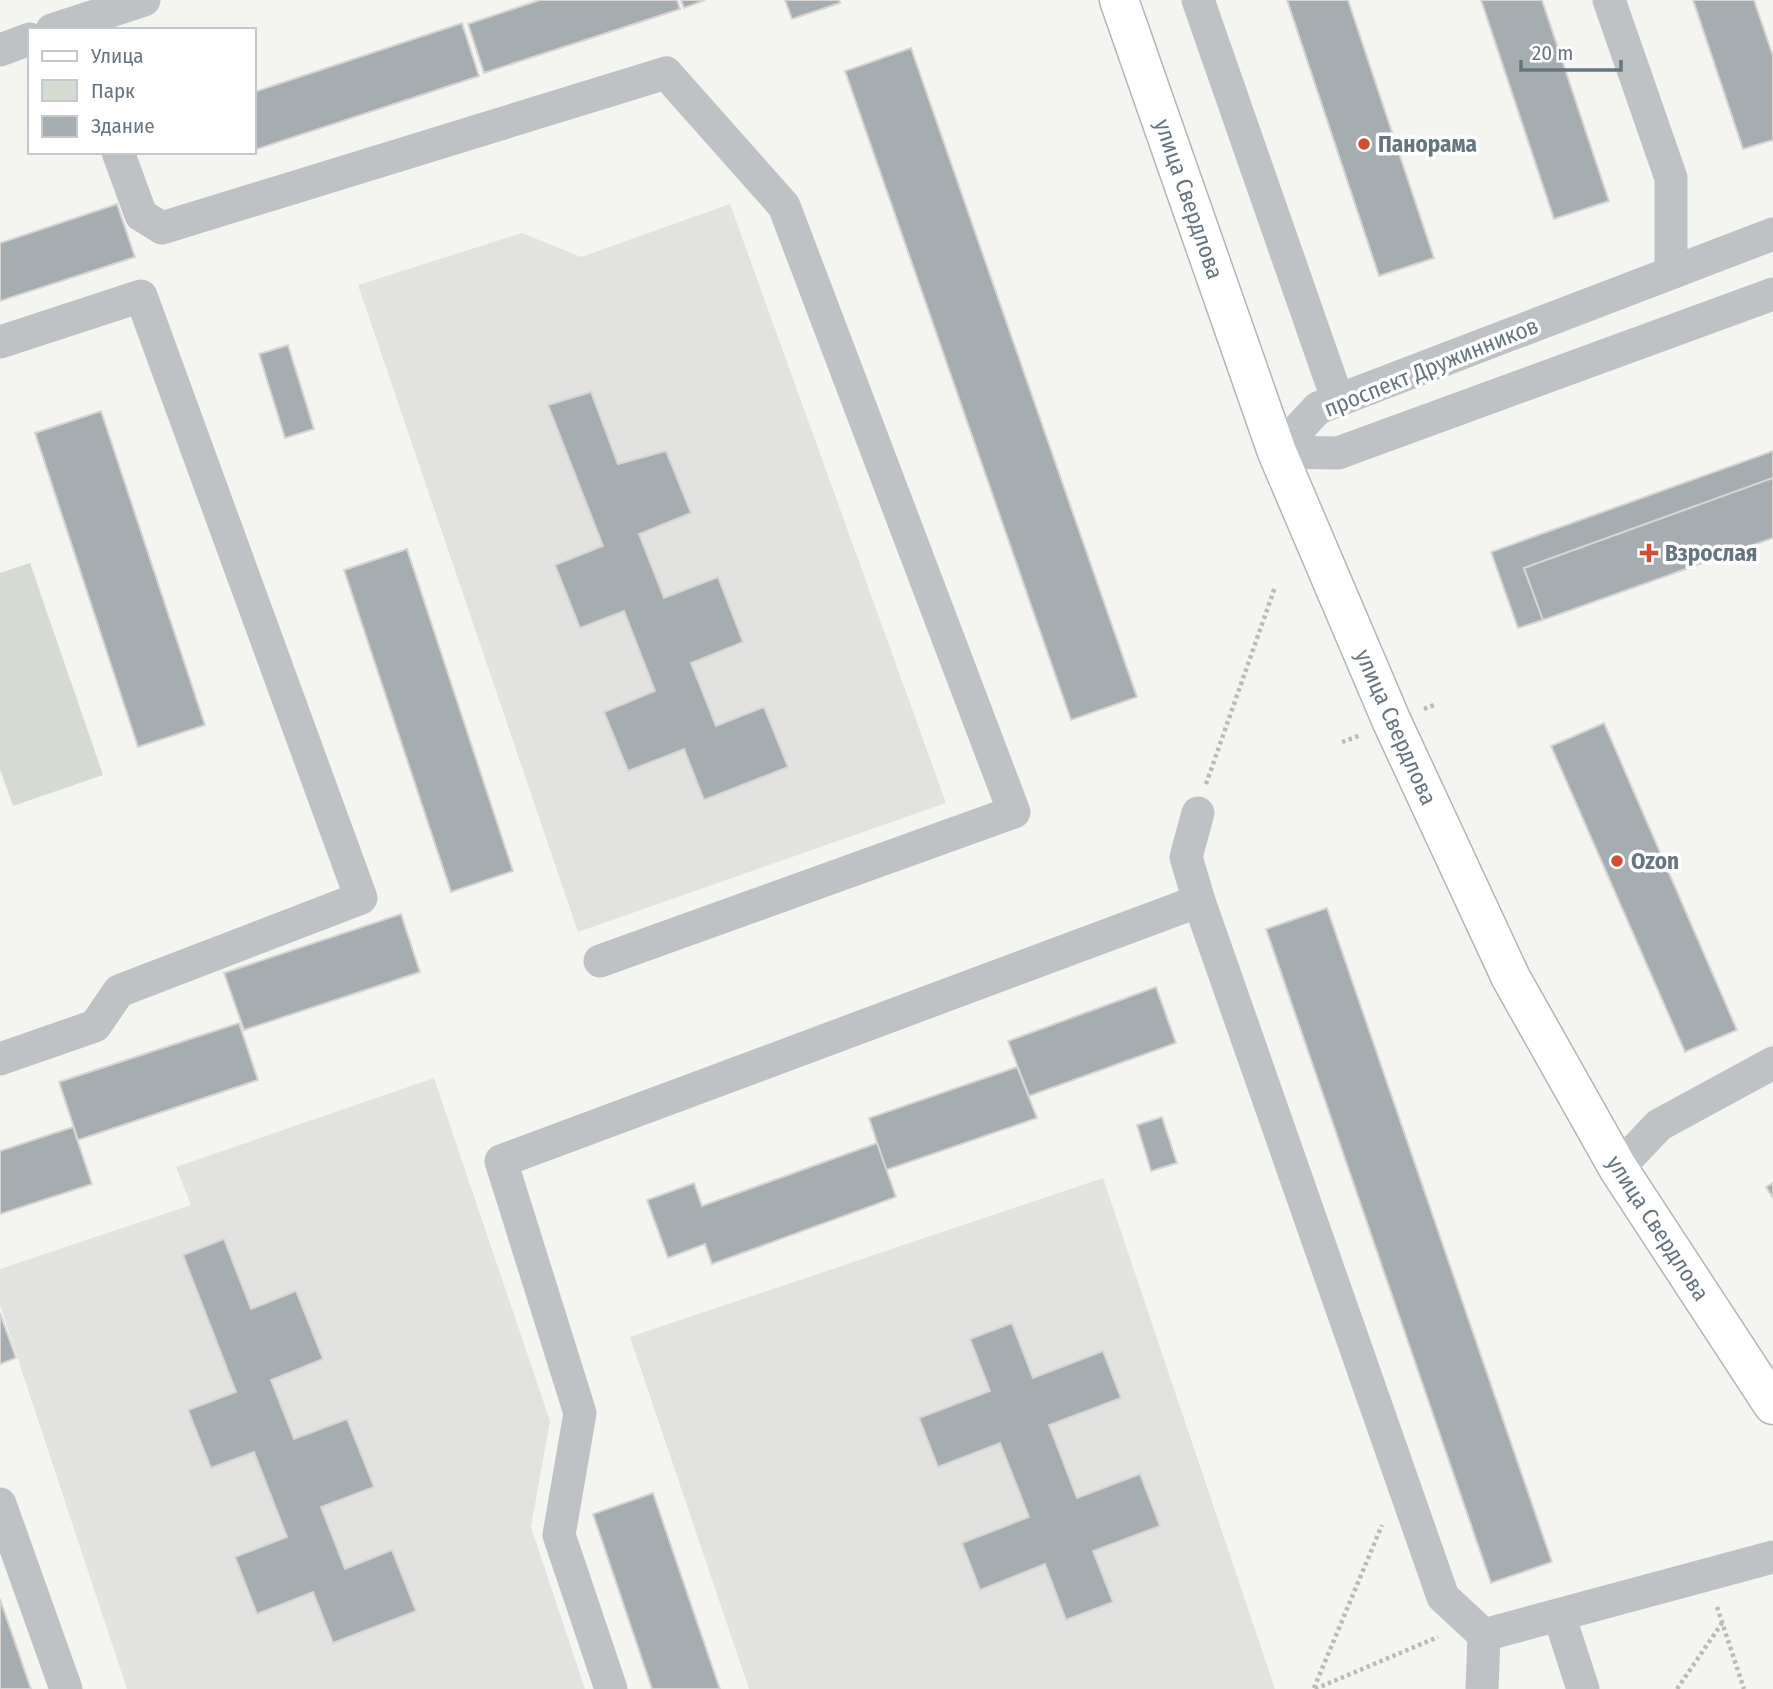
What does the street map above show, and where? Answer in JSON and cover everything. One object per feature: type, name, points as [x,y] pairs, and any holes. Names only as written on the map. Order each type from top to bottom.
[{"type":"main road","name":"улица Свердлова","points":[[1119,0],[1277,452],[1392,722],[1511,978],[1618,1168],[1773,1405]]},
{"type":"street","points":[[66,27],[144,0]]},
{"type":"street","points":[[1198,0],[1338,401]]},
{"type":"street","points":[[1609,0],[1671,178],[1671,273]]},
{"type":"street","points":[[0,50],[28,40]]},
{"type":"street","points":[[119,154],[141,215],[162,228],[666,73],[784,206],[1014,812],[600,961]]},
{"type":"street","name":"проспект Дружинников","points":[[1277,452],[1318,408],[1773,234]]},
{"type":"street","name":"проспект Дружинников","points":[[1277,452],[1338,453],[1773,294]]},
{"type":"street","points":[[0,342],[141,296],[361,898],[119,991],[95,1026],[0,1059]]},
{"type":"street","points":[[1198,813],[1186,857],[1199,901],[1443,1597],[1478,1629],[1482,1689]]},
{"type":"street","points":[[611,1689],[559,1535],[580,1413],[501,1161],[1199,901]]},
{"type":"street","points":[[1618,1168],[1659,1125],[1773,1063]]},
{"type":"street","points":[[0,1504],[66,1689]]},
{"type":"street","points":[[1478,1629],[1559,1615],[1773,1557]]},
{"type":"street","points":[[1559,1615],[1583,1689]]},
{"type":"path","points":[[1211,769],[1275,587]]},
{"type":"path","points":[[1315,1689],[1401,1477]]},
{"type":"path","points":[[1706,1575],[1744,1689]]},
{"type":"path","points":[[1677,1689],[1722,1622]]},
{"type":"path","points":[[1315,1689],[1478,1629]]},
{"type":"shaded area","points":[[730,204],[946,803],[578,932],[358,285],[522,233],[581,257]]},
{"type":"shaded area","points":[[434,1078],[550,1421],[531,1527],[585,1689],[127,1689],[0,1305],[0,1269],[191,1205],[176,1167]]},
{"type":"shaded area","points":[[1103,1178],[1275,1689],[749,1689],[630,1337]]},
{"type":"green space","points":[[30,563],[103,775],[13,806],[0,769],[0,573]]},
{"type":"building","points":[[540,0],[677,0],[680,9],[484,73],[468,24]]},
{"type":"building","points":[[681,0],[705,0],[684,8]]},
{"type":"building","points":[[785,0],[839,0],[840,3],[792,19]]},
{"type":"building","points":[[1287,0],[1348,0],[1434,258],[1379,276]]},
{"type":"building","points":[[1481,0],[1542,0],[1609,201],[1554,219]]},
{"type":"building","points":[[1693,0],[1754,0],[1773,56],[1773,140],[1743,149]]},
{"type":"building","points":[[462,23],[479,76],[256,149],[256,91]]},
{"type":"building","points":[[911,48],[1137,697],[1071,720],[845,71]]},
{"type":"building","points":[[117,204],[135,257],[0,301],[0,243]]},
{"type":"building","points":[[288,345],[314,429],[285,438],[259,354]]},
{"type":"building","points":[[591,392],[618,464],[666,451],[691,513],[639,534],[664,598],[718,577],[743,642],[691,663],[716,726],[764,707],[788,767],[704,800],[684,749],[628,771],[604,712],[655,691],[624,611],[580,628],[555,565],[603,546],[548,405]]},
{"type":"building","points":[[101,411],[205,725],[138,747],[35,433]]},
{"type":"building","points":[[1773,451],[1773,478],[1524,568],[1543,620],[1518,628],[1491,552]]},
{"type":"building","name":"Взрослая","points":[[1773,478],[1773,538],[1543,620],[1524,568]]},
{"type":"building","points":[[407,549],[513,871],[451,892],[344,570]]},
{"type":"building","points":[[1604,723],[1737,1030],[1685,1052],[1551,746]]},
{"type":"building","points":[[1327,908],[1552,1562],[1491,1583],[1266,929]]},
{"type":"building","points":[[401,914],[420,972],[244,1030],[224,973]]},
{"type":"building","points":[[1156,987],[1176,1043],[1029,1096],[1008,1041]]},
{"type":"building","points":[[239,1023],[258,1080],[78,1140],[59,1082]]},
{"type":"building","points":[[1017,1067],[1037,1118],[886,1170],[869,1118]]},
{"type":"building","points":[[1162,1117],[1177,1163],[1151,1171],[1137,1125]]},
{"type":"building","points":[[73,1127],[92,1184],[0,1214],[0,1151]]},
{"type":"building","points":[[877,1143],[896,1197],[712,1264],[705,1244],[668,1258],[647,1200],[694,1183],[702,1206]]},
{"type":"building","points":[[1773,1183],[1773,1198],[1766,1187]]},
{"type":"building","points":[[224,1239],[251,1309],[296,1291],[323,1359],[271,1380],[294,1439],[347,1419],[374,1487],[321,1507],[345,1569],[392,1550],[416,1611],[333,1643],[313,1592],[257,1614],[235,1557],[287,1537],[254,1452],[211,1468],[188,1410],[236,1392],[183,1255]]},
{"type":"building","points":[[0,1313],[16,1358],[0,1364]]},
{"type":"building","points":[[1012,1323],[1033,1378],[1103,1351],[1121,1398],[1049,1425],[1077,1498],[1140,1474],[1160,1526],[1093,1551],[1113,1602],[1066,1620],[1045,1564],[980,1590],[962,1543],[1029,1517],[1000,1443],[938,1467],[919,1418],[990,1391],[970,1339]]},
{"type":"building","points":[[653,1493],[720,1689],[652,1689],[593,1514]]},
{"type":"building","points":[[0,1599],[31,1689],[0,1689]]},
{"type":"place","name":"Панорама","points":[[1364,144]]},
{"type":"place","name":"Взрослая","points":[[1649,553]]},
{"type":"place","name":"Ozon","points":[[1617,861]]}]
